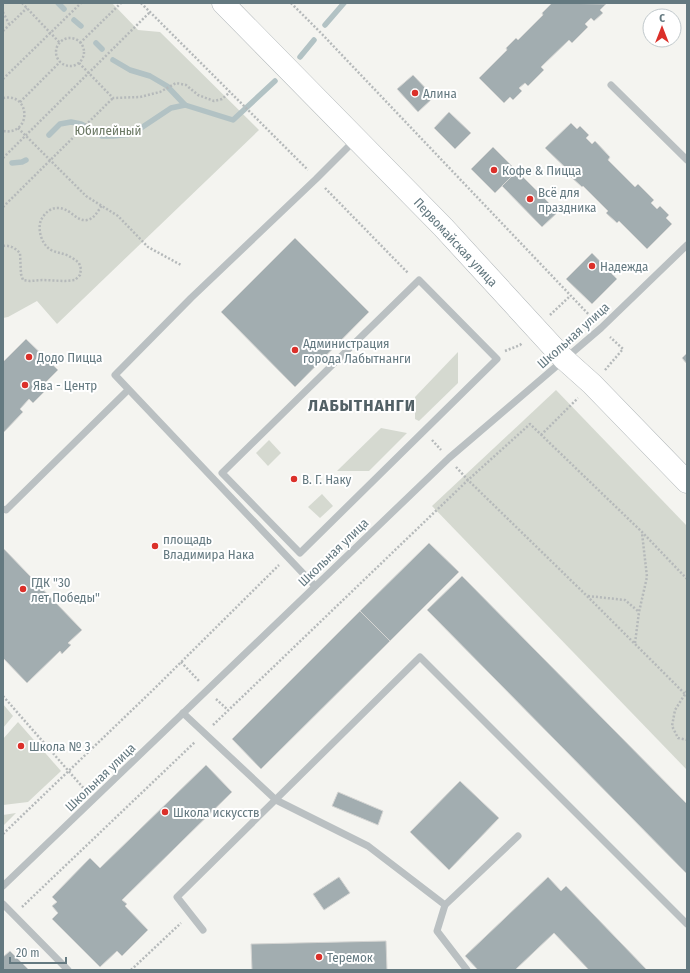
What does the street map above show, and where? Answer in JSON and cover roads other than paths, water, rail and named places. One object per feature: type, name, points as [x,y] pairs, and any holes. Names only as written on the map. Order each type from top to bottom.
[{"type":"main road","name":"Первомайская улица","points":[[223,3],[443,227],[564,359],[592,384],[687,482]]},
{"type":"street","points":[[611,85],[687,160]]},
{"type":"street","points":[[315,586],[115,375],[190,298],[357,139]]},
{"type":"street","name":"Школьная улица","points":[[3,886],[449,458],[601,328],[687,245]]},
{"type":"street","points":[[419,280],[494,355],[497,359],[300,553],[222,474],[419,280]]},
{"type":"street","points":[[3,509],[6,510],[128,390]]},
{"type":"street","points":[[203,930],[177,897],[420,657],[687,922]]},
{"type":"street","points":[[183,713],[276,800],[368,846],[445,905]]},
{"type":"street","points":[[467,970],[437,931],[445,905],[518,836]]},
{"type":"street","points":[[3,904],[68,970]]},
{"type":"waterway","points":[[58,3],[64,9]]},
{"type":"waterway","points":[[325,25],[344,3]]},
{"type":"waterway","points":[[74,20],[81,26]]},
{"type":"waterway","points":[[300,57],[314,40]]},
{"type":"waterway","points":[[96,43],[102,49]]},
{"type":"waterway","points":[[113,60],[130,70],[150,76],[167,86],[185,105],[233,120],[275,81]]},
{"type":"waterway","points":[[49,135],[60,124],[71,122],[81,124],[102,136],[132,134],[171,108],[185,105]]},
{"type":"waterway","points":[[12,163],[26,160]]},
{"type":"place","name":"Алина","points":[[415,93]]},
{"type":"place","name":"Кофе & Пицца","points":[[494,170]]},
{"type":"place","name":"Всё для праздника","points":[[530,199]]},
{"type":"place","name":"Надежда","points":[[592,266]]},
{"type":"place","name":"Администрация города Лабытнанги","points":[[295,350]]},
{"type":"place","name":"Додо Пицца","points":[[29,357]]},
{"type":"place","name":"Ява - Центр","points":[[25,385]]},
{"type":"place","name":"В. Г. Наку","points":[[294,479]]},
{"type":"place","name":"площадь Владимира Нака","points":[[155,546]]},
{"type":"place","name":"ГДК \"30 лет Победы\"","points":[[23,589]]},
{"type":"place","name":"Школа № 3","points":[[21,746]]},
{"type":"place","name":"Школа искусств","points":[[165,812]]},
{"type":"place","name":"Теремок","points":[[319,957]]},
{"type":"district","name":"ЛАБЫТНАНГИ","points":[[362,405]]},
{"type":"park label","name":"Юбилейный","points":[[108,130]]}]
